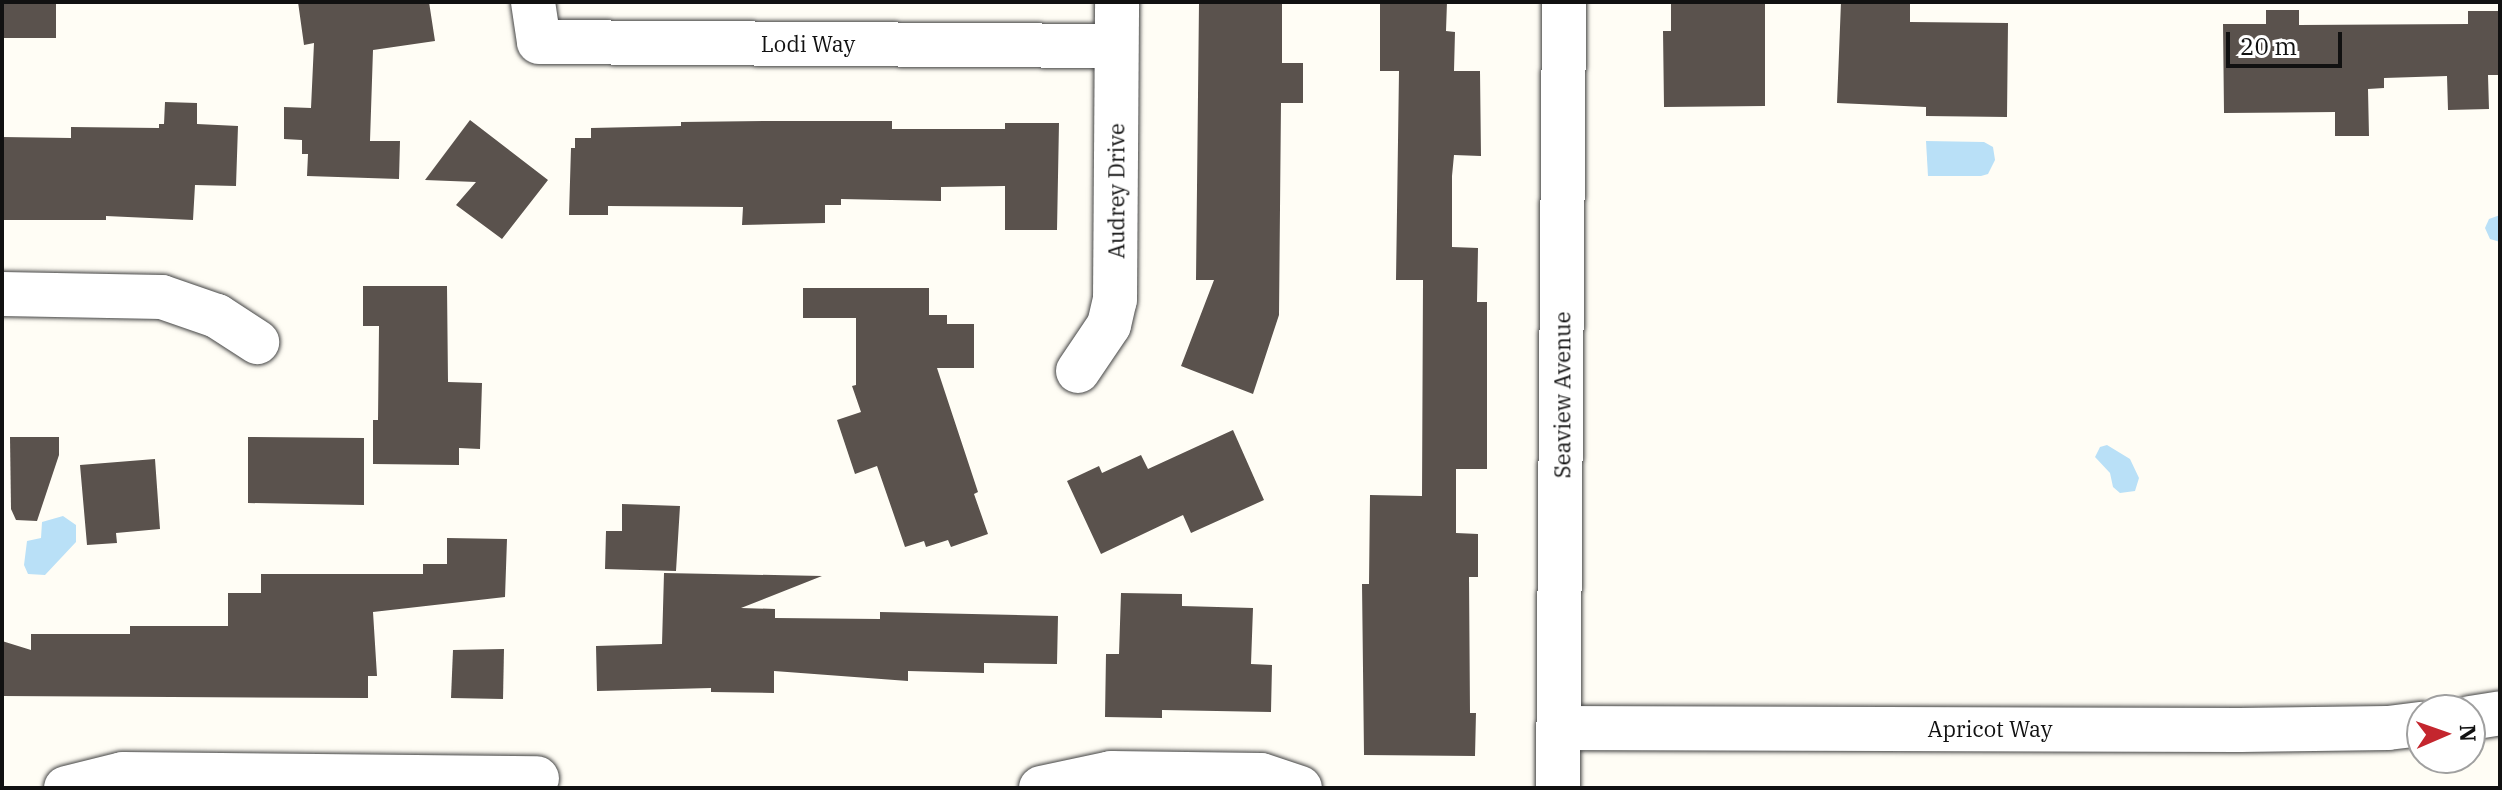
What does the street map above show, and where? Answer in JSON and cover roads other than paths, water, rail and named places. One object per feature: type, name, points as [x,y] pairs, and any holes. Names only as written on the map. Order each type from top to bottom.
[{"type":"street","name":"Lodi Way","points":[[533,2],[539,42],[1116,46]]},
{"type":"street","name":"Audrey Drive","points":[[1078,371],[1109,325],[1115,300],[1117,2]]},
{"type":"street","name":"Seaview Avenue","points":[[1558,788],[1564,2]]},
{"type":"street","points":[[2,294],[162,297],[217,316],[257,342]]},
{"type":"street","name":"Apricot Way","points":[[1558,728],[2240,730],[2406,726]]},
{"type":"street","points":[[1041,788],[1111,773],[1261,775],[1300,788]]},
{"type":"street","points":[[66,788],[123,774],[345,782],[537,778]]},
{"type":"water","points":[[1926,141],[1984,142],[1993,147],[1995,160],[1988,174],[1981,176],[1928,176]]},
{"type":"water","points":[[2500,215],[2500,242],[2490,239],[2485,228],[2489,219]]},
{"type":"water","points":[[2107,445],[2130,459],[2139,478],[2135,491],[2120,493],[2113,487],[2110,473],[2095,457],[2100,447]]},
{"type":"water","points":[[63,516],[76,525],[76,542],[45,575],[28,574],[24,565],[27,541],[41,538],[42,522]]}]
